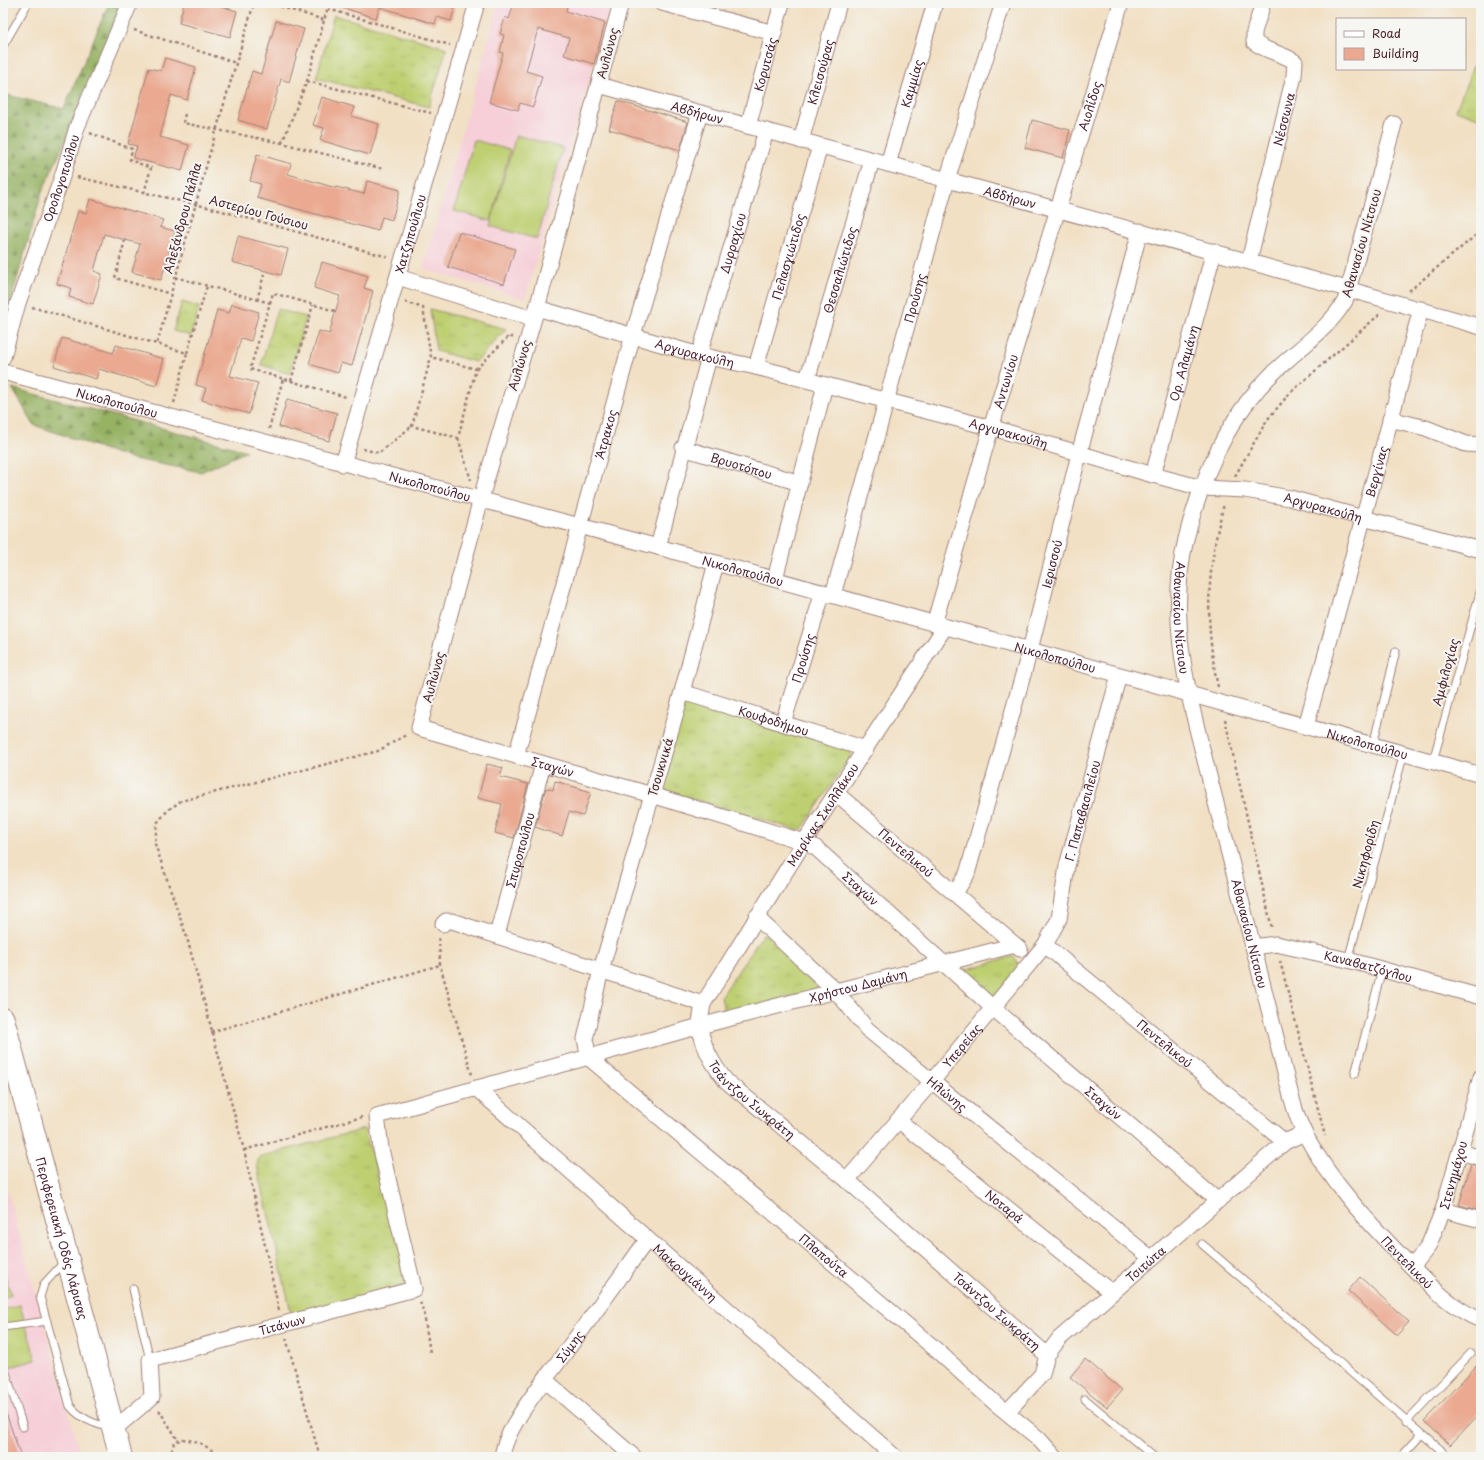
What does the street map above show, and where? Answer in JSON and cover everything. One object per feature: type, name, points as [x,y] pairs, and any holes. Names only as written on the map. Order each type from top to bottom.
[{"type":"highway","name":"Περιφερειακή Οδός Λάρισας","points":[[3,1019],[121,1457]]},
{"type":"street","name":"Ορολογοπούλου","points":[[3,357],[18,303],[63,174],[77,127],[130,3]]},
{"type":"street","name":"Χατζηπούλιου","points":[[343,464],[477,3]]},
{"type":"street","name":"Αυλώνος","points":[[419,728],[485,484],[535,314],[621,3]]},
{"type":"street","points":[[662,3],[774,32]]},
{"type":"street","name":"Κορυτσάς","points":[[748,126],[782,3]]},
{"type":"street","name":"Κλεισούρας","points":[[800,141],[839,3]]},
{"type":"street","name":"Καμμίας","points":[[888,164],[935,3]]},
{"type":"street","name":"Προύσης","points":[[783,723],[828,594],[886,400],[947,180],[1003,3]]},
{"type":"street","name":"Αιολίδος","points":[[1059,210],[1121,3]]},
{"type":"street","name":"Νέσσωνα","points":[[1249,261],[1294,76],[1295,62],[1287,56],[1260,47],[1254,42],[1254,32],[1263,3]]},
{"type":"street","name":"Αβδήρων","points":[[599,85],[800,141],[1214,251],[1481,327]]},
{"type":"street","name":"Άτρακος","points":[[516,756],[633,334],[700,113]]},
{"type":"street","name":"Αθανασίου Νίτσιου","points":[[1304,1133],[1295,1109],[1188,694],[1179,629],[1180,573],[1193,514],[1202,488],[1222,441],[1256,391],[1280,367],[1328,324],[1346,301],[1394,124]]},
{"type":"street","name":"Δυρραχίου","points":[[658,546],[683,448],[704,356],[766,131]]},
{"type":"street","name":"Πελασγιώτιδος","points":[[756,367],[820,146]]},
{"type":"street","name":"Θεσσαλιώτιδος","points":[[807,380],[872,160]]},
{"type":"street","name":"Αντωνίου","points":[[940,626],[991,428],[1059,210]]},
{"type":"street","name":"Ιερισσού","points":[[955,893],[967,874],[1030,650],[1079,454],[1140,231]]},
{"type":"street","name":"Ορ. Αλαμάνη","points":[[1153,475],[1214,251]]},
{"type":"street","name":"Αργυρακούλη","points":[[398,277],[535,314],[633,334],[704,356],[756,367],[886,400],[1202,488],[1228,489],[1290,498],[1481,550]]},
{"type":"street","name":"Βεργίνας","points":[[1306,726],[1421,309]]},
{"type":"street","name":"Νικολοπούλου","points":[[3,372],[343,464],[658,546],[940,626],[1481,775]]},
{"type":"street","points":[[775,578],[826,385]]},
{"type":"street","points":[[1390,419],[1426,428],[1466,444],[1481,445]]},
{"type":"street","name":"Βρυοτόπου","points":[[683,448],[800,483]]},
{"type":"street","name":"Τσουκνικά","points":[[589,1058],[585,1039],[601,970],[682,692],[716,563]]},
{"type":"street","name":"Μαρίκας Σκυλλάκου","points":[[703,1004],[756,917],[866,749],[940,626]]},
{"type":"street","name":"Γ. Παπαβασιλείου","points":[[1045,945],[1059,919],[1067,866],[1119,675]]},
{"type":"street","name":"Κουφοδήμου","points":[[682,692],[866,749]]},
{"type":"street","name":"Σταγών","points":[[419,728],[652,795],[804,842],[823,854],[992,1007],[1218,1201]]},
{"type":"street","name":"Σπυροπούλου","points":[[497,935],[543,764]]},
{"type":"street","name":"Πεντελικού","points":[[836,793],[1032,958]]},
{"type":"street","name":"Ηλώνης","points":[[756,917],[836,991],[867,1029],[933,1080],[1151,1258]]},
{"type":"street","points":[[443,924],[446,921],[452,921],[703,1004]]},
{"type":"street","name":"Καναβατζόγλου","points":[[1253,947],[1276,944],[1348,960],[1481,997]]},
{"type":"street","name":"Χρήστου Δαμάνη","points":[[377,1116],[700,1026],[1015,945]]},
{"type":"street","name":"Πεντελικού","points":[[1045,945],[1285,1142]]},
{"type":"street","name":"Υπερείας","points":[[847,1180],[933,1080],[1032,958],[1045,945]]},
{"type":"street","name":"Τσάντζου Σωκράτη","points":[[703,1004],[700,1026],[714,1065],[726,1081],[847,1180],[1048,1355]]},
{"type":"street","name":"Πλαπούτα","points":[[589,1058],[910,1327],[1045,1445],[1055,1457]]},
{"type":"street","name":"Στενημάχου","points":[[1412,1267],[1428,1247],[1443,1210],[1481,1078]]},
{"type":"street","name":"Μακρυγιάννη","points":[[476,1088],[895,1457]]},
{"type":"street","points":[[377,1116],[381,1149],[414,1289]]},
{"type":"street","name":"Νοταρά","points":[[898,1120],[1111,1292]]},
{"type":"street","name":"Πεντελικού","points":[[1304,1133],[1327,1170],[1344,1192],[1412,1267],[1451,1303],[1481,1320]]},
{"type":"street","name":"Τσιτώτα","points":[[1006,1412],[1042,1374],[1048,1355],[1059,1339],[1111,1292],[1285,1142],[1304,1133]]},
{"type":"street","points":[[1460,1152],[1481,1158]]},
{"type":"street","points":[[1443,1210],[1481,1220]]},
{"type":"street","name":"Σύμης","points":[[502,1457],[510,1432],[545,1380],[648,1240]]},
{"type":"street","name":"Τιτάνων","points":[[150,1360],[282,1323],[414,1289]]},
{"type":"street","points":[[113,1430],[152,1397],[150,1360]]},
{"type":"street","points":[[545,1380],[634,1457]]},
{"type":"lane","points":[[3,46],[28,3]]},
{"type":"lane","name":"Αμφιλοχίας","points":[[1433,761],[1466,636],[1481,589]]},
{"type":"lane","points":[[1373,745],[1396,650]]},
{"type":"lane","name":"Νικηφορίδη","points":[[1348,960],[1404,753]]},
{"type":"lane","points":[[1355,1074],[1382,969]]},
{"type":"lane","points":[[1202,1244],[1421,1435],[1449,1457]]},
{"type":"lane","points":[[68,1258],[44,1284],[40,1297],[70,1406],[77,1414],[88,1421],[113,1430]]},
{"type":"lane","points":[[133,1289],[150,1360]]},
{"type":"lane","points":[[3,1327],[47,1321]]},
{"type":"lane","points":[[1406,1422],[1471,1353]]},
{"type":"lane","points":[[3,1363],[23,1427]]},
{"type":"lane","points":[[1085,1399],[1154,1457]]},
{"type":"lane","points":[[1401,1457],[1421,1435]]},
{"type":"path","name":"Αλεξάνδρου Πάλλα","points":[[156,344],[254,3]]},
{"type":"path","points":[[269,3],[324,20]]},
{"type":"path","points":[[282,143],[307,81],[329,3]]},
{"type":"path","points":[[328,9],[464,49]]},
{"type":"path","points":[[121,25],[152,37],[236,63]]},
{"type":"path","points":[[307,81],[444,117]]},
{"type":"path","points":[[185,114],[183,123],[216,131],[282,143],[383,169]]},
{"type":"path","points":[[77,127],[105,140],[132,149],[130,160],[151,168],[144,193]]},
{"type":"path","name":"Αστερίου Γούσιου","points":[[63,174],[195,204],[402,260]]},
{"type":"path","points":[[1327,1142],[1318,1112],[1276,944],[1213,666],[1209,620],[1209,577],[1216,534],[1228,489],[1267,420],[1290,393],[1394,302],[1429,275],[1481,231]]},
{"type":"path","points":[[125,240],[115,278],[171,294]]},
{"type":"path","points":[[257,300],[265,271]]},
{"type":"path","points":[[175,277],[270,303]]},
{"type":"path","points":[[171,417],[187,354],[208,286]]},
{"type":"path","points":[[335,311],[273,293],[250,369],[362,401]]},
{"type":"path","points":[[349,445],[379,453],[412,426],[431,357],[423,308],[392,298]]},
{"type":"path","points":[[18,303],[187,354]]},
{"type":"path","points":[[292,381],[313,305]]},
{"type":"path","points":[[485,484],[470,480],[458,438],[476,369],[509,336],[526,341]]},
{"type":"path","points":[[431,357],[476,369]]},
{"type":"path","points":[[266,442],[283,379]]},
{"type":"path","points":[[412,426],[458,438]]},
{"type":"path","points":[[320,1457],[282,1323],[244,1150],[211,1032],[187,938],[155,844],[157,823],[168,810],[181,800],[378,751],[419,728]]},
{"type":"path","points":[[443,924],[438,942],[440,965],[476,1088]]},
{"type":"path","points":[[211,1032],[440,965]]},
{"type":"path","points":[[244,1150],[360,1118],[377,1116]]},
{"type":"path","points":[[414,1289],[424,1313],[430,1353]]},
{"type":"path","points":[[152,1397],[168,1426],[178,1440]]},
{"type":"path","points":[[170,1457],[171,1449],[178,1440],[185,1439],[208,1447],[219,1457]]},
{"type":"shaded area","points":[[499,3],[611,4],[525,299],[423,269]]},
{"type":"shaded area","points":[[7,1189],[79,1451],[74,1457],[3,1457],[3,1193]]},
{"type":"green space","points":[[109,3],[128,3],[42,192],[3,328],[3,94],[64,109]]},
{"type":"green space","points":[[334,15],[447,48],[429,107],[316,78]]},
{"type":"green space","points":[[1481,46],[1481,119],[1456,110]]},
{"type":"green space","points":[[516,135],[563,148],[537,239],[490,226]]},
{"type":"green space","points":[[474,140],[510,150],[491,221],[454,211]]},
{"type":"green space","points":[[182,302],[199,307],[191,336],[173,331]]},
{"type":"green space","points":[[277,309],[306,317],[290,374],[261,365]]},
{"type":"green space","points":[[430,309],[506,329],[476,362],[436,351]]},
{"type":"green space","points":[[12,388],[247,451],[201,472],[129,458],[34,425]]},
{"type":"green space","points":[[685,699],[848,748],[852,754],[802,829],[797,830],[665,791],[661,784]]},
{"type":"green space","points":[[763,934],[767,935],[819,989],[725,1015],[721,997]]},
{"type":"green space","points":[[1014,956],[1020,967],[991,999],[961,971]]},
{"type":"green space","points":[[364,1129],[406,1268],[407,1278],[404,1286],[296,1317],[291,1312],[257,1165],[259,1157]]},
{"type":"green space","points":[[3,1268],[11,1295],[3,1298]]},
{"type":"green space","points":[[20,1305],[36,1360],[3,1369],[3,1310]]},
{"type":"building","points":[[184,3],[210,3],[237,11],[230,37],[179,23]]},
{"type":"building","points":[[337,3],[456,3],[451,21],[437,17],[435,24],[380,7],[376,18],[337,6]]},
{"type":"building","points":[[514,3],[568,3],[566,11],[605,23],[594,64],[564,55],[569,38],[538,29],[526,71],[542,76],[533,107],[520,103],[518,110],[489,102],[503,53],[500,52],[504,35],[500,34],[505,17],[509,19]]},
{"type":"building","points":[[276,21],[304,29],[289,82],[281,79],[267,129],[238,120],[252,71],[261,74]]},
{"type":"building","points":[[165,58],[196,67],[187,100],[171,95],[160,137],[189,145],[182,171],[133,158],[137,146],[128,144],[149,68],[161,71]]},
{"type":"building","points":[[322,97],[354,107],[351,116],[379,124],[370,155],[320,140],[324,128],[313,125]]},
{"type":"building","points":[[618,101],[688,122],[680,150],[609,129]]},
{"type":"building","points":[[1032,120],[1070,130],[1063,158],[1025,148]]},
{"type":"building","points":[[257,154],[291,164],[288,174],[336,188],[364,194],[367,181],[400,190],[392,220],[382,217],[378,231],[257,198],[261,184],[250,181]]},
{"type":"building","points":[[90,199],[163,220],[160,227],[175,231],[161,280],[132,272],[140,244],[104,234],[94,271],[102,274],[93,304],[69,297],[71,288],[57,284],[78,211],[86,213]]},
{"type":"building","points":[[459,232],[515,249],[504,284],[448,267]]},
{"type":"building","points":[[238,236],[288,249],[281,275],[232,262]]},
{"type":"building","points":[[322,262],[368,276],[364,288],[373,291],[352,366],[341,363],[338,373],[309,364],[319,331],[329,334],[340,296],[314,288]]},
{"type":"building","points":[[232,304],[259,312],[251,341],[241,338],[230,376],[258,383],[249,414],[202,400],[206,388],[196,385],[217,310],[229,313]]},
{"type":"building","points":[[62,338],[113,353],[116,345],[164,359],[156,386],[99,369],[96,379],[54,366]]},
{"type":"building","points":[[287,399],[337,413],[329,441],[279,427]]},
{"type":"building","points":[[487,764],[503,768],[500,777],[528,784],[514,838],[495,833],[502,804],[478,798]]},
{"type":"building","points":[[555,781],[591,792],[583,816],[569,812],[562,836],[535,827],[546,788],[553,790]]},
{"type":"building","points":[[1471,1164],[1481,1167],[1481,1211],[1459,1205]]},
{"type":"building","points":[[1360,1277],[1409,1322],[1397,1335],[1348,1291]]},
{"type":"building","points":[[1085,1359],[1122,1390],[1107,1407],[1070,1377]]},
{"type":"building","points":[[1481,1361],[1481,1412],[1450,1445],[1424,1421]]},
{"type":"building","points":[[3,1410],[5,1410],[21,1457],[3,1457]]}]
